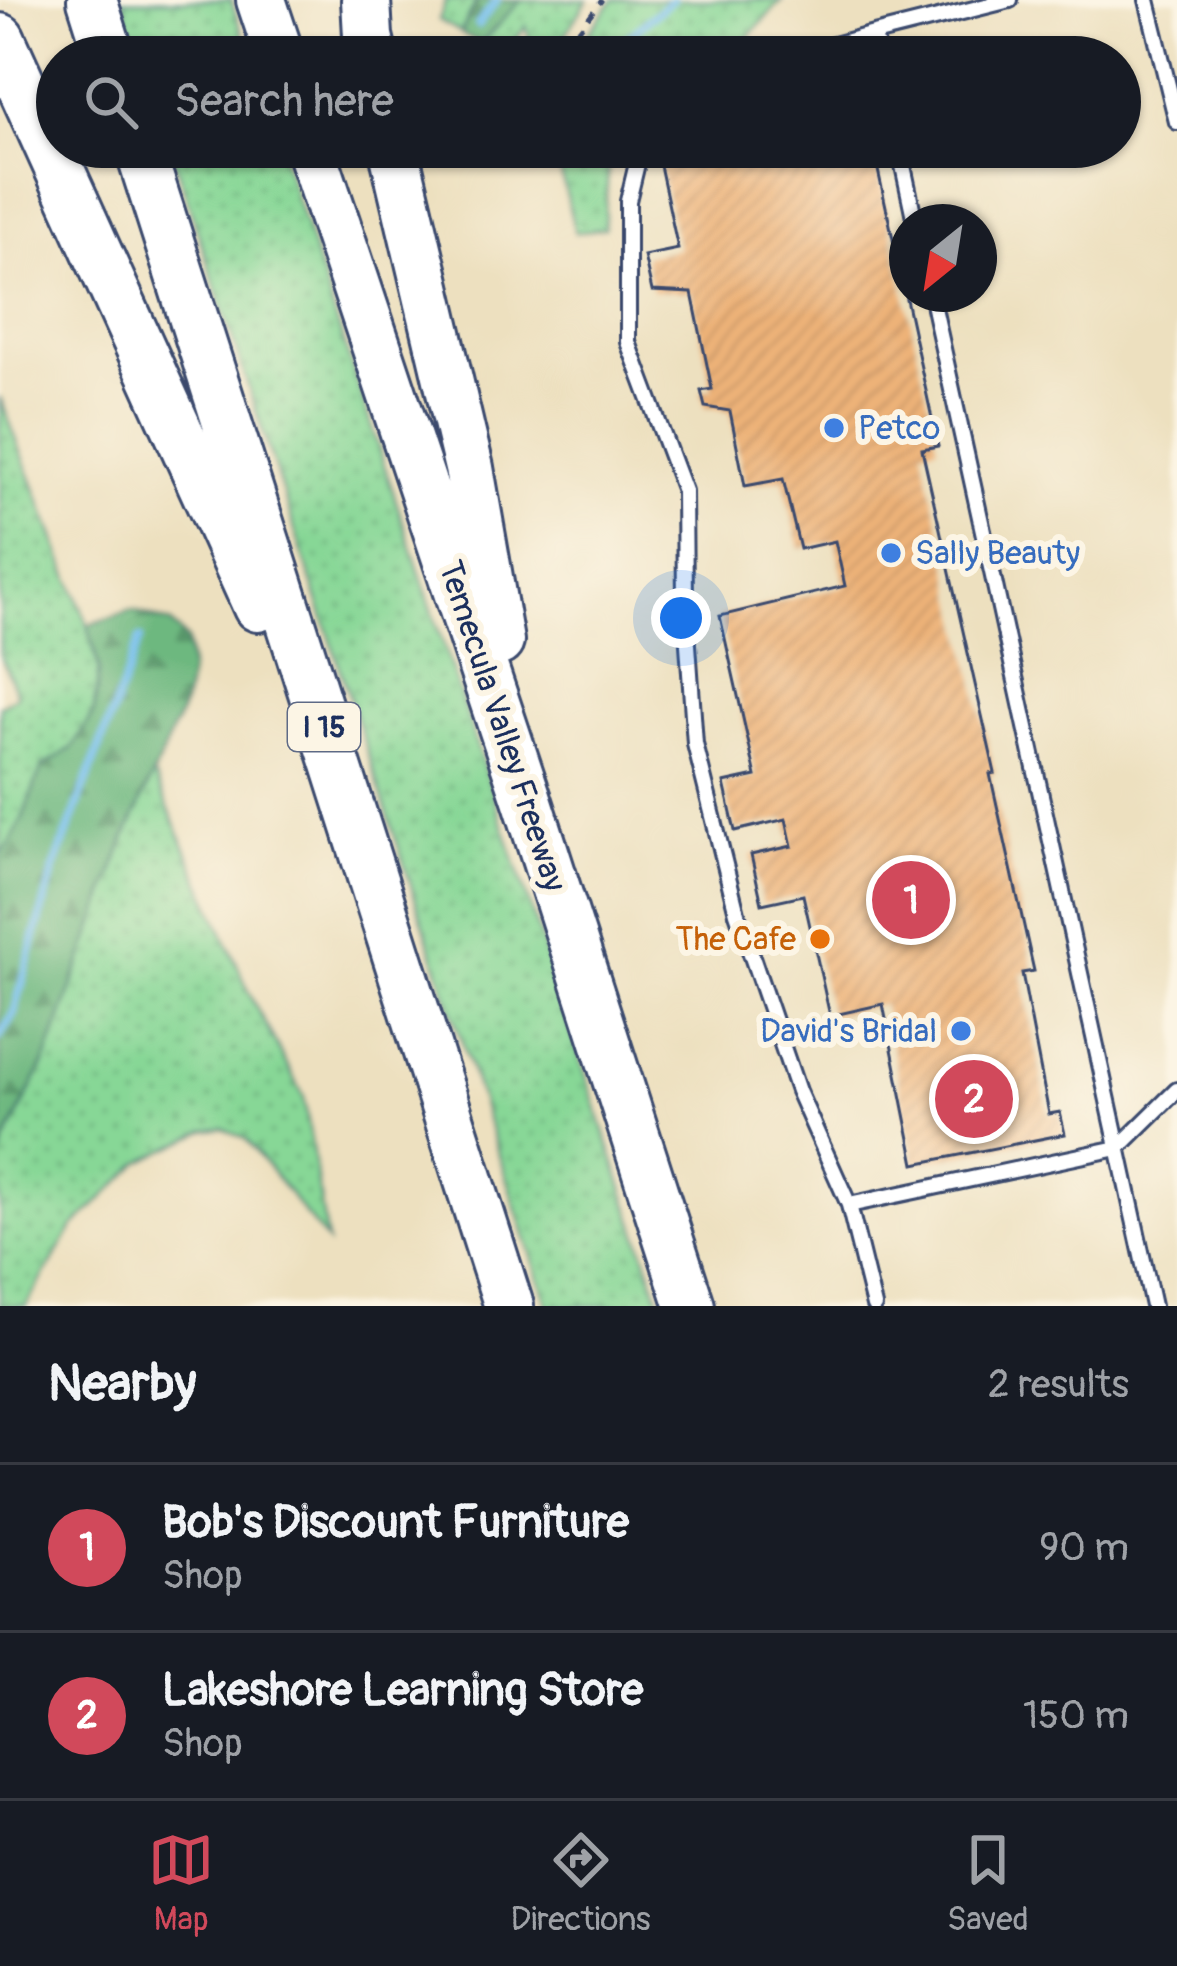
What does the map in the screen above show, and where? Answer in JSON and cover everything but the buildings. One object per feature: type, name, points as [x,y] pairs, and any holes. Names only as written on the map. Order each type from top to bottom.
[{"type":"highway","points":[[92,0],[103,36]]},
{"type":"highway","points":[[261,0],[273,36]]},
{"type":"highway","points":[[366,0],[368,36]]},
{"type":"highway","points":[[0,38],[36,117]]},
{"type":"highway","points":[[59,168],[350,808]]},
{"type":"highway","name":"I 15","points":[[146,168],[508,1306]]},
{"type":"highway","name":"Temecula Valley Freeway","points":[[317,168],[690,1306]]},
{"type":"highway","points":[[398,168],[469,468],[527,802]]},
{"type":"lane","points":[[867,36],[1010,0]]},
{"type":"lane","points":[[1147,0],[1177,122]]},
{"type":"lane","points":[[636,168],[628,201],[628,342],[684,491],[685,602],[695,745],[737,913],[798,1091],[849,1205],[874,1306]]},
{"type":"lane","points":[[903,168],[911,204]]},
{"type":"lane","points":[[935,312],[1153,1306]]},
{"type":"lane","points":[[849,1205],[1118,1148],[1177,1090]]},
{"type":"path","points":[[577,32],[602,0]]},
{"type":"green space","points":[[122,0],[231,0],[243,36],[133,36]]},
{"type":"green space","points":[[446,0],[477,0],[461,33],[439,20]]},
{"type":"green space","points":[[477,0],[521,0],[488,36],[461,33]]},
{"type":"green space","points":[[521,0],[588,0],[565,36],[529,36],[526,26],[518,36],[488,36]]},
{"type":"green space","points":[[613,0],[782,0],[750,36],[586,36]]},
{"type":"green space","points":[[177,168],[286,168],[662,1306],[548,1306]]},
{"type":"green space","points":[[560,168],[608,168],[604,228],[575,233]]},
{"type":"green space","points":[[0,397],[88,625],[99,669],[94,712],[72,748],[42,768],[22,820],[0,853],[0,706],[17,695],[0,654]]},
{"type":"green space","points":[[132,610],[170,623],[187,640],[190,670],[184,704],[126,836],[47,1057],[0,1159],[0,853],[22,820],[42,767],[72,748],[94,712],[99,669],[88,625]]},
{"type":"green space","points":[[152,771],[254,1003],[304,1097],[327,1242],[246,1139],[223,1128],[205,1131],[141,1162],[73,1227],[26,1306],[0,1306],[0,1159],[47,1057]]},
{"type":"waterway","points":[[478,25],[497,0]]},
{"type":"waterway","points":[[629,36],[672,0]]},
{"type":"waterway","points":[[0,1037],[14,1013],[54,869],[140,639]]},
{"type":"place","name":"Petco","points":[[834,428]]},
{"type":"place","name":"Sally Beauty","points":[[891,553]]},
{"type":"place","name":"Bob's Discount Furniture","points":[[911,900]]},
{"type":"place","name":"The Cafe","points":[[820,939]]},
{"type":"place","name":"David's Bridal","points":[[961,1031]]},
{"type":"place","name":"Lakeshore Learning Store","points":[[974,1099]]}]
